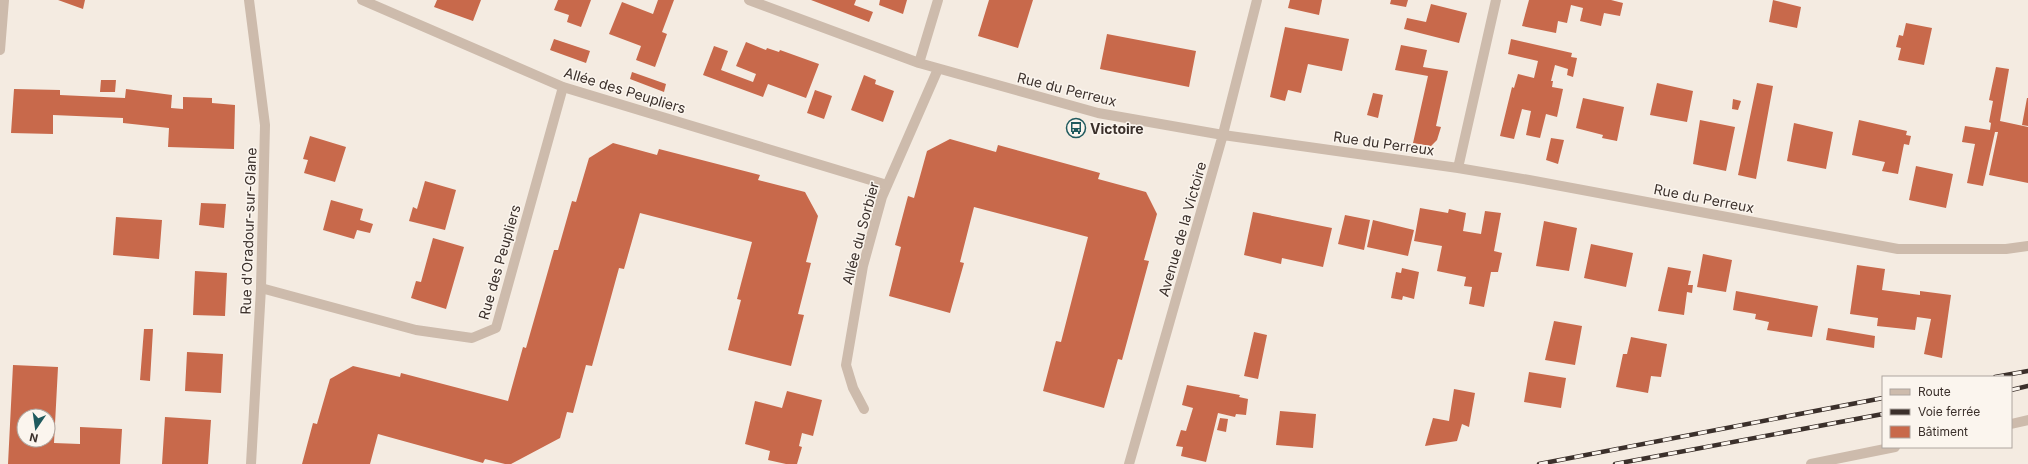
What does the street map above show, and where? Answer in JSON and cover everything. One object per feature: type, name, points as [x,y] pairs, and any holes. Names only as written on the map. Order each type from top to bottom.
[{"type":"street","points":[[0,50],[4,0]]},
{"type":"street","name":"Rue d'Oradour-sur-Glane","points":[[249,0],[265,125],[261,288],[251,464]]},
{"type":"street","name":"Allée des Peupliers","points":[[362,0],[563,87],[887,185]]},
{"type":"street","name":"Rue du Perreux","points":[[749,0],[919,63],[1098,113],[1223,135],[1458,168],[1898,249],[2006,250],[2028,246]]},
{"type":"street","points":[[919,63],[938,0]]},
{"type":"street","name":"Avenue de la Victoire","points":[[1129,464],[1223,135],[1257,0]]},
{"type":"street","points":[[1458,168],[1496,0]]},
{"type":"street","name":"Allée du Sorbier","points":[[864,409],[853,388],[846,365],[863,266],[882,197],[938,69]]},
{"type":"street","name":"Rue des Peupliers","points":[[261,288],[416,330],[472,338],[496,328],[563,87]]},
{"type":"street","points":[[2012,424],[2028,420]]},
{"type":"street","points":[[1811,464],[1890,448]]},
{"type":"building","points":[[58,0],[85,0],[83,9]]},
{"type":"building","points":[[437,0],[481,0],[473,21],[434,7]]},
{"type":"building","points":[[558,0],[591,0],[581,27],[567,22],[569,15],[554,10]]},
{"type":"building","points":[[658,0],[674,0],[662,32],[667,34],[655,67],[636,60],[641,46],[609,34],[622,2],[653,14]]},
{"type":"building","points":[[811,0],[856,0],[854,5],[873,12],[869,22]]},
{"type":"building","points":[[880,0],[907,0],[903,14],[879,5]]},
{"type":"building","points":[[989,0],[1033,0],[1018,48],[978,36]]},
{"type":"building","points":[[1290,0],[1322,0],[1319,15],[1288,8]]},
{"type":"building","points":[[1391,0],[1408,0],[1406,7],[1390,4]]},
{"type":"building","points":[[1529,0],[1611,0],[1623,3],[1620,16],[1604,13],[1601,26],[1580,21],[1583,8],[1571,5],[1567,23],[1558,21],[1556,33],[1522,26]]},
{"type":"building","points":[[1773,0],[1801,7],[1797,28],[1769,22]]},
{"type":"building","points":[[1431,4],[1467,13],[1459,43],[1404,29],[1407,18],[1426,22]]},
{"type":"building","points":[[1906,23],[1932,28],[1924,65],[1898,60],[1901,48],[1896,47],[1899,35],[1903,36]]},
{"type":"building","points":[[1285,27],[1349,39],[1342,71],[1308,64],[1301,93],[1288,90],[1285,101],[1270,97]]},
{"type":"building","points":[[1107,34],[1196,51],[1189,87],[1100,69]]},
{"type":"building","points":[[554,39],[590,51],[586,63],[550,50]]},
{"type":"building","points":[[1511,39],[1572,53],[1571,57],[1577,58],[1573,77],[1567,75],[1568,69],[1555,65],[1551,81],[1553,81],[1552,87],[1563,89],[1557,117],[1546,114],[1540,138],[1526,135],[1531,111],[1522,109],[1514,139],[1500,136],[1512,87],[1514,88],[1518,74],[1534,78],[1538,61],[1508,54]]},
{"type":"building","points":[[746,42],[766,50],[767,48],[779,52],[780,50],[819,64],[806,98],[768,84],[763,97],[703,75],[714,46],[728,51],[721,70],[753,82],[756,74],[736,66]]},
{"type":"building","points":[[1401,45],[1427,50],[1423,67],[1448,71],[1436,126],[1441,127],[1437,140],[1431,146],[1413,143],[1428,76],[1395,70]]},
{"type":"building","points":[[1996,67],[2009,69],[2000,121],[2028,127],[2028,183],[1989,175],[1998,132],[1995,132],[1983,186],[1967,183],[1975,144],[1962,142],[1965,126],[1990,130],[1991,123],[1989,122],[1993,101],[1989,100]]},
{"type":"building","points":[[632,72],[666,84],[664,92],[630,79]]},
{"type":"building","points":[[864,75],[876,80],[875,84],[894,91],[883,122],[851,110]]},
{"type":"building","points":[[101,80],[116,80],[115,92],[100,92]]},
{"type":"building","points":[[1657,83],[1693,91],[1687,122],[1650,115]]},
{"type":"building","points":[[1757,83],[1773,86],[1756,179],[1738,175]]},
{"type":"building","points":[[14,89],[60,90],[60,95],[125,98],[126,89],[172,95],[171,108],[183,109],[183,97],[212,98],[212,103],[235,105],[234,149],[168,147],[169,128],[123,123],[123,118],[53,115],[53,134],[11,133]]},
{"type":"building","points":[[815,90],[832,96],[824,119],[807,113]]},
{"type":"building","points":[[1373,93],[1383,95],[1378,118],[1367,115]]},
{"type":"building","points":[[1583,98],[1624,107],[1617,141],[1602,138],[1603,135],[1576,128]]},
{"type":"building","points":[[2028,98],[2028,126],[2022,125]]},
{"type":"building","points":[[1733,99],[1741,101],[1738,110],[1732,109]]},
{"type":"building","points":[[1700,120],[1735,127],[1726,171],[1693,164]]},
{"type":"building","points":[[1859,120],[1907,131],[1906,135],[1911,136],[1909,145],[1904,144],[1898,174],[1882,171],[1885,162],[1852,155]]},
{"type":"building","points":[[1794,123],[1833,132],[1826,169],[1787,161]]},
{"type":"building","points":[[310,136],[346,147],[335,182],[304,173],[308,160],[303,159]]},
{"type":"building","points":[[1551,138],[1564,140],[1558,164],[1546,160]]},
{"type":"building","points":[[950,139],[996,152],[998,145],[1100,173],[1098,179],[1146,192],[1157,214],[1144,260],[1149,261],[1122,360],[1118,359],[1104,408],[1043,391],[1056,341],[1061,342],[1088,237],[974,207],[960,262],[964,263],[950,313],[889,296],[901,247],[895,245],[908,196],[914,198],[927,151]]},
{"type":"building","points":[[613,143],[657,155],[659,149],[760,175],[758,180],[805,192],[818,216],[806,262],[811,263],[798,314],[804,315],[791,366],[728,350],[741,300],[737,299],[752,242],[640,213],[624,269],[619,268],[592,366],[586,365],[573,413],[567,412],[560,438],[511,464],[505,464],[485,459],[483,463],[378,434],[370,464],[302,464],[313,423],[317,424],[330,379],[353,366],[400,377],[401,373],[508,401],[523,347],[526,348],[554,250],[558,250],[572,201],[576,202],[589,158]]},
{"type":"building","points":[[1916,166],[1953,174],[1946,208],[1909,200]]},
{"type":"building","points":[[425,181],[456,190],[445,230],[409,221],[413,207],[417,209]]},
{"type":"building","points":[[331,200],[363,209],[360,220],[373,224],[370,233],[357,230],[354,239],[323,230]]},
{"type":"building","points":[[201,203],[226,204],[224,228],[199,225]]},
{"type":"building","points":[[1420,208],[1448,213],[1449,209],[1466,213],[1463,231],[1481,234],[1485,211],[1501,213],[1494,251],[1502,253],[1498,272],[1491,272],[1484,307],[1469,304],[1472,287],[1464,286],[1466,277],[1437,271],[1442,246],[1414,241]]},
{"type":"building","points":[[1253,212],[1332,228],[1323,267],[1282,258],[1281,264],[1244,255]]},
{"type":"building","points":[[1345,215],[1370,220],[1364,250],[1338,244]]},
{"type":"building","points":[[116,217],[162,220],[159,259],[113,255]]},
{"type":"building","points":[[1373,220],[1414,230],[1408,256],[1367,247]]},
{"type":"building","points":[[1544,221],[1577,228],[1569,271],[1536,266]]},
{"type":"building","points":[[433,238],[464,247],[446,309],[411,298],[416,281],[421,282]]},
{"type":"building","points":[[1591,244],[1633,253],[1626,287],[1584,278]]},
{"type":"building","points":[[1703,254],[1732,260],[1726,292],[1697,287]]},
{"type":"building","points":[[1857,265],[1885,269],[1882,290],[1920,295],[1920,291],[1951,295],[1942,358],[1924,354],[1931,319],[1917,317],[1915,330],[1877,326],[1878,318],[1850,314]]},
{"type":"building","points":[[1668,267],[1691,271],[1688,285],[1693,285],[1692,293],[1687,292],[1684,315],[1658,311]]},
{"type":"building","points":[[1402,268],[1419,272],[1414,299],[1403,296],[1402,300],[1391,298],[1396,272],[1401,273]]},
{"type":"building","points":[[195,271],[227,273],[225,316],[193,315]]},
{"type":"building","points":[[1736,291],[1818,306],[1812,337],[1767,330],[1769,322],[1755,319],[1756,314],[1733,310]]},
{"type":"building","points":[[1554,321],[1582,326],[1575,365],[1545,360]]},
{"type":"building","points":[[1828,328],[1875,336],[1874,348],[1826,340]]},
{"type":"building","points":[[144,329],[153,329],[150,381],[140,380]]},
{"type":"building","points":[[1254,332],[1267,335],[1258,379],[1244,376]]},
{"type":"building","points":[[1631,337],[1667,344],[1661,377],[1651,376],[1648,393],[1616,387],[1623,354],[1627,354]]},
{"type":"building","points":[[187,352],[223,354],[221,393],[185,391]]},
{"type":"building","points":[[13,365],[58,367],[56,408],[16,408],[16,448],[56,448],[56,443],[80,444],[80,427],[122,429],[120,464],[8,464]]},
{"type":"building","points":[[1529,372],[1566,378],[1561,408],[1524,402]]},
{"type":"building","points":[[1187,385],[1240,395],[1239,397],[1248,399],[1246,415],[1236,414],[1235,417],[1218,413],[1206,462],[1181,456],[1183,447],[1176,446],[1181,430],[1186,431],[1193,408],[1182,405]]},
{"type":"building","points":[[1454,389],[1475,393],[1469,427],[1462,424],[1457,441],[1425,446],[1433,418],[1449,421]]},
{"type":"building","points":[[787,391],[822,400],[813,436],[802,433],[799,446],[802,447],[797,464],[786,464],[768,460],[770,451],[745,444],[755,401],[782,408]]},
{"type":"building","points":[[1280,411],[1316,414],[1313,448],[1276,445]]},
{"type":"building","points":[[165,417],[211,420],[208,464],[162,464]]},
{"type":"building","points":[[1220,418],[1228,419],[1226,432],[1217,430]]},
{"type":"railway","points":[[2000,376],[2028,371]]},
{"type":"railway","points":[[2012,390],[2028,386]]},
{"type":"railway","points":[[1539,464],[1882,398]]},
{"type":"railway","points":[[1615,464],[1882,414]]},
{"type":"place","name":"Victoire","points":[[1076,128]]}]
